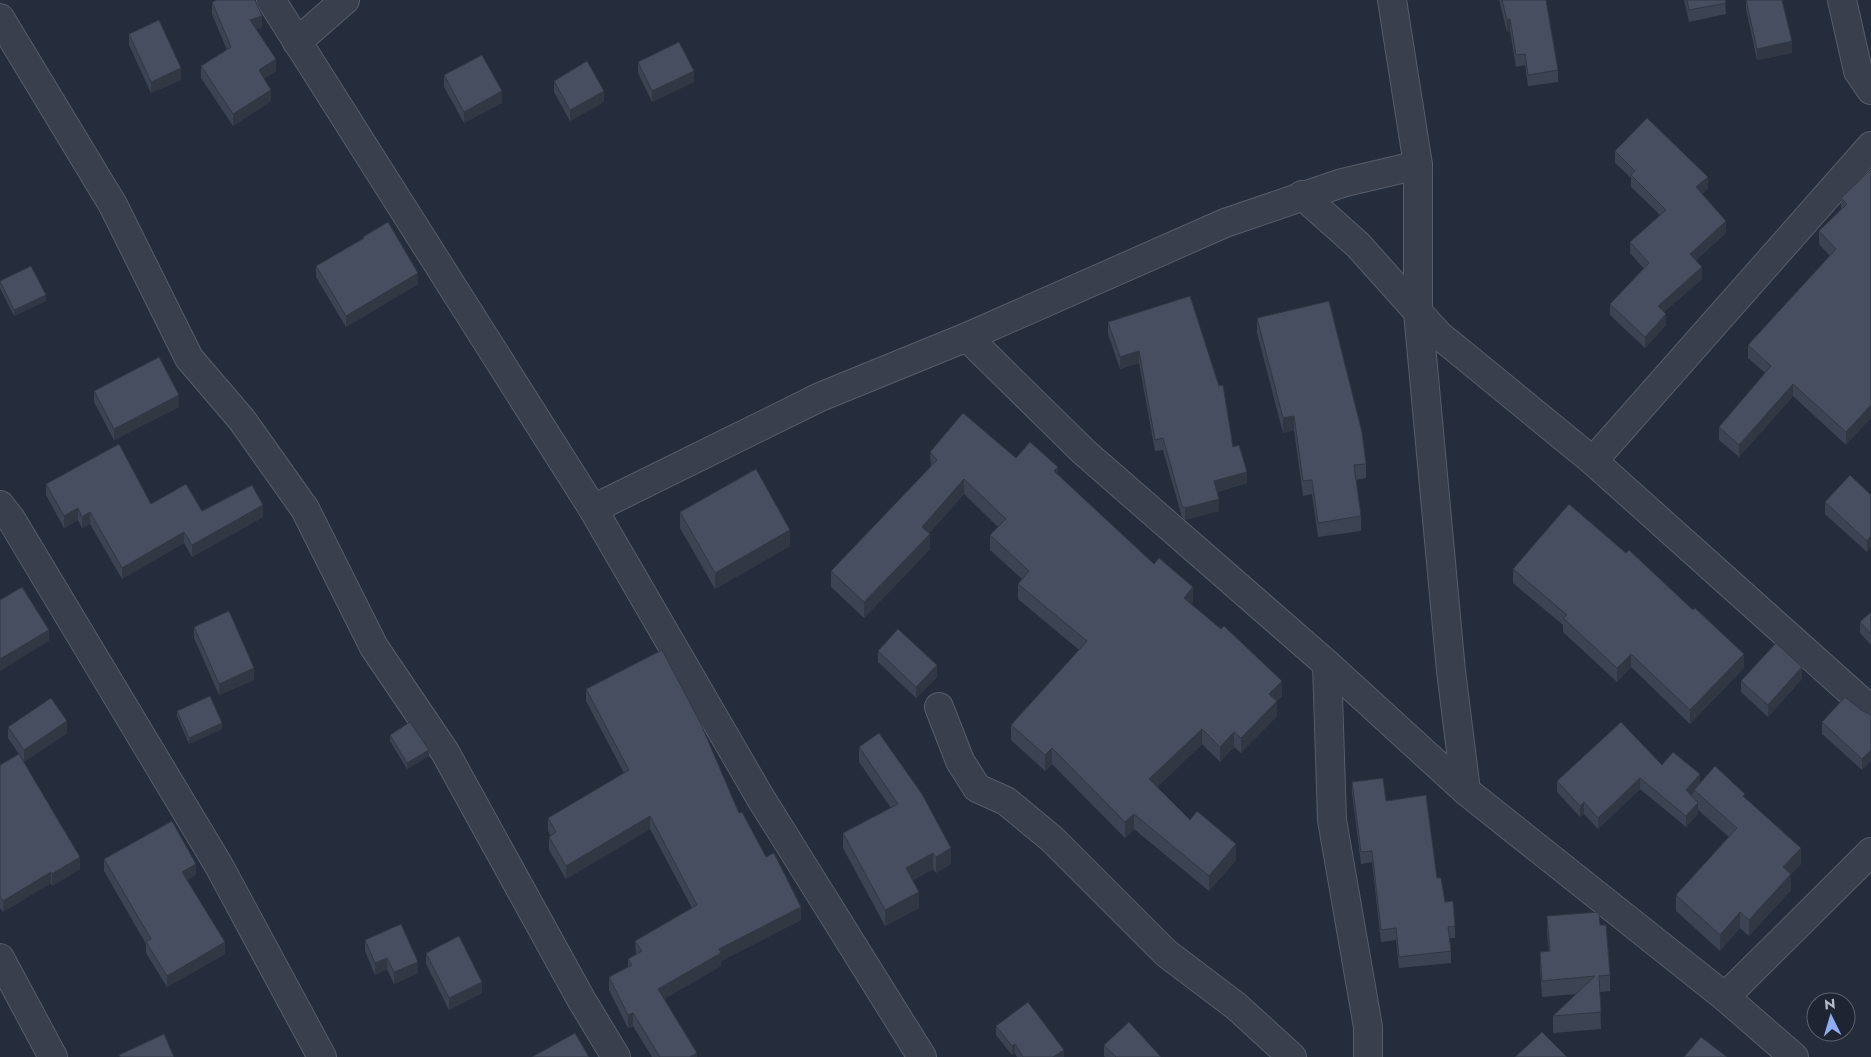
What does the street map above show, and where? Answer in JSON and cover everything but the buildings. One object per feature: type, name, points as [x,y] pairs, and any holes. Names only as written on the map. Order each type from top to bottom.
[{"type":"street","points":[[271,0],[593,509],[760,797],[922,1057]]},
{"type":"street","points":[[297,42],[345,0]]},
{"type":"street","points":[[1392,0],[1418,165],[1418,312],[1451,671],[1466,791]]},
{"type":"street","points":[[1842,0],[1858,71],[1871,90]]},
{"type":"street","points":[[0,18],[113,205],[189,358],[242,420],[305,509],[374,647],[445,752],[581,999],[616,1057]]},
{"type":"street","points":[[1593,461],[1871,146]]},
{"type":"street","points":[[593,509],[820,397],[967,337],[1225,223],[1302,195],[1342,183],[1418,165]]},
{"type":"street","points":[[1302,195],[1358,245],[1439,335],[1593,461],[1871,710]]},
{"type":"street","points":[[967,337],[1084,452],[1327,664],[1466,791],[1725,997],[1794,1057]]},
{"type":"street","points":[[0,505],[11,519],[218,864],[322,1057]]},
{"type":"street","points":[[1327,664],[1332,820],[1368,1027],[1368,1057]]},
{"type":"street","points":[[939,707],[960,761],[977,788],[1006,801],[1052,839],[1166,953],[1236,1006],[1292,1057]]},
{"type":"street","points":[[1725,997],[1871,852]]},
{"type":"street","points":[[0,958],[53,1057]]}]
